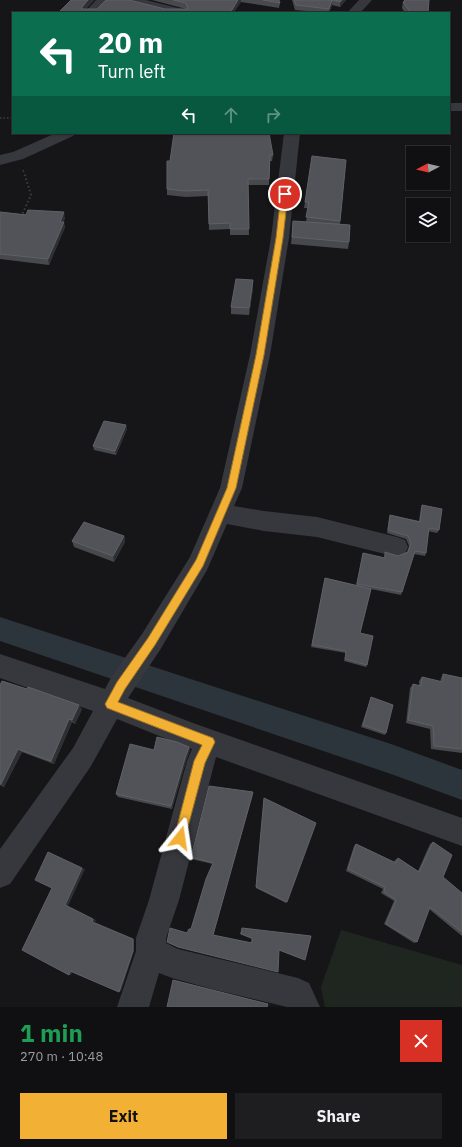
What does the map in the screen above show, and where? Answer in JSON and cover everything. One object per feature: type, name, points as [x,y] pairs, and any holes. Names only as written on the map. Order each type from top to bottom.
[{"type":"street","points":[[91,12],[103,0]]},
{"type":"street","points":[[131,0],[174,12]]},
{"type":"street","points":[[354,12],[366,0]]},
{"type":"street","points":[[450,107],[462,107]]},
{"type":"street","points":[[0,160],[18,156],[66,134]]},
{"type":"street","points":[[0,874],[82,757],[116,695],[151,642],[199,563],[232,488],[260,355],[280,238],[292,134]]},
{"type":"street","points":[[221,513],[264,521],[317,527],[397,547]]},
{"type":"street","points":[[0,666],[116,695],[210,742],[462,832]]},
{"type":"street","points":[[133,1007],[151,951],[151,938],[164,900],[200,761],[210,742]]},
{"type":"street","points":[[151,951],[172,963],[298,994],[304,1007]]},
{"type":"path","points":[[0,118],[12,118]]},
{"type":"path","points":[[18,156],[31,195],[19,224]]},
{"type":"shaded area","points":[[341,930],[462,965],[462,1007],[325,1007],[321,987]]},
{"type":"building","points":[[71,0],[88,0],[82,9],[97,9],[106,0],[129,0],[165,9],[188,9],[186,3],[173,0],[238,0],[231,12],[59,12]]},
{"type":"building","points":[[263,0],[279,0],[280,3]]},
{"type":"building","points":[[294,0],[332,0],[329,9],[296,5]]},
{"type":"building","points":[[405,0],[429,0],[428,12],[410,12],[403,2]]},
{"type":"building","points":[[174,134],[269,134],[273,155],[270,155],[269,179],[248,179],[249,229],[230,229],[230,223],[209,224],[208,190],[185,191],[167,189],[167,161],[170,161]]},
{"type":"building","points":[[312,156],[346,160],[340,221],[306,217],[309,202],[305,202]]},
{"type":"building","points":[[28,210],[64,212],[60,222],[64,222],[48,259],[0,254],[0,212],[26,215]]},
{"type":"building","points":[[293,221],[350,225],[349,242],[292,237]]},
{"type":"building","points":[[236,279],[253,280],[249,308],[231,307]]},
{"type":"building","points":[[104,421],[126,425],[115,451],[93,446]]},
{"type":"building","points":[[422,505],[442,509],[439,530],[429,528],[426,553],[415,551],[402,592],[357,584],[363,553],[385,558],[385,552],[398,556],[408,552],[411,543],[408,536],[388,530],[390,515],[420,522]]},
{"type":"building","points":[[84,522],[124,536],[113,556],[72,541]]},
{"type":"building","points":[[325,578],[371,589],[360,633],[373,636],[367,665],[345,659],[346,651],[312,645]]},
{"type":"building","points":[[443,674],[462,678],[462,749],[434,746],[433,726],[408,720],[413,684],[421,686],[422,677],[443,682]]},
{"type":"building","points":[[2,681],[27,689],[28,687],[79,705],[72,720],[69,719],[51,761],[18,749],[0,784],[0,685]]},
{"type":"building","points":[[371,697],[393,705],[386,733],[363,725]]},
{"type":"building","points":[[157,737],[189,747],[171,806],[116,794],[130,744],[154,750]]},
{"type":"building","points":[[209,786],[253,792],[213,935],[252,943],[252,938],[241,934],[242,928],[311,936],[305,960],[279,950],[278,972],[178,947],[167,942],[170,928],[187,933],[189,929],[191,929],[206,879],[213,863],[191,857]]},
{"type":"building","points":[[264,798],[316,823],[287,902],[256,887]]},
{"type":"building","points":[[433,842],[452,855],[443,877],[462,893],[462,932],[430,907],[417,942],[386,924],[396,900],[384,892],[385,887],[348,869],[356,844],[396,863],[398,858],[419,872]]},
{"type":"building","points":[[48,852],[82,868],[65,905],[93,919],[92,922],[133,939],[133,951],[119,992],[70,971],[69,975],[22,950],[52,888],[35,880]]},
{"type":"building","points":[[173,980],[268,1004],[267,1007],[167,1007]]},
{"type":"waterway","points":[[0,629],[391,759],[462,785]]},
{"type":"route","points":[[180,838],[200,761],[210,742],[111,704],[199,563],[232,488],[260,355],[280,238],[285,194]]}]
